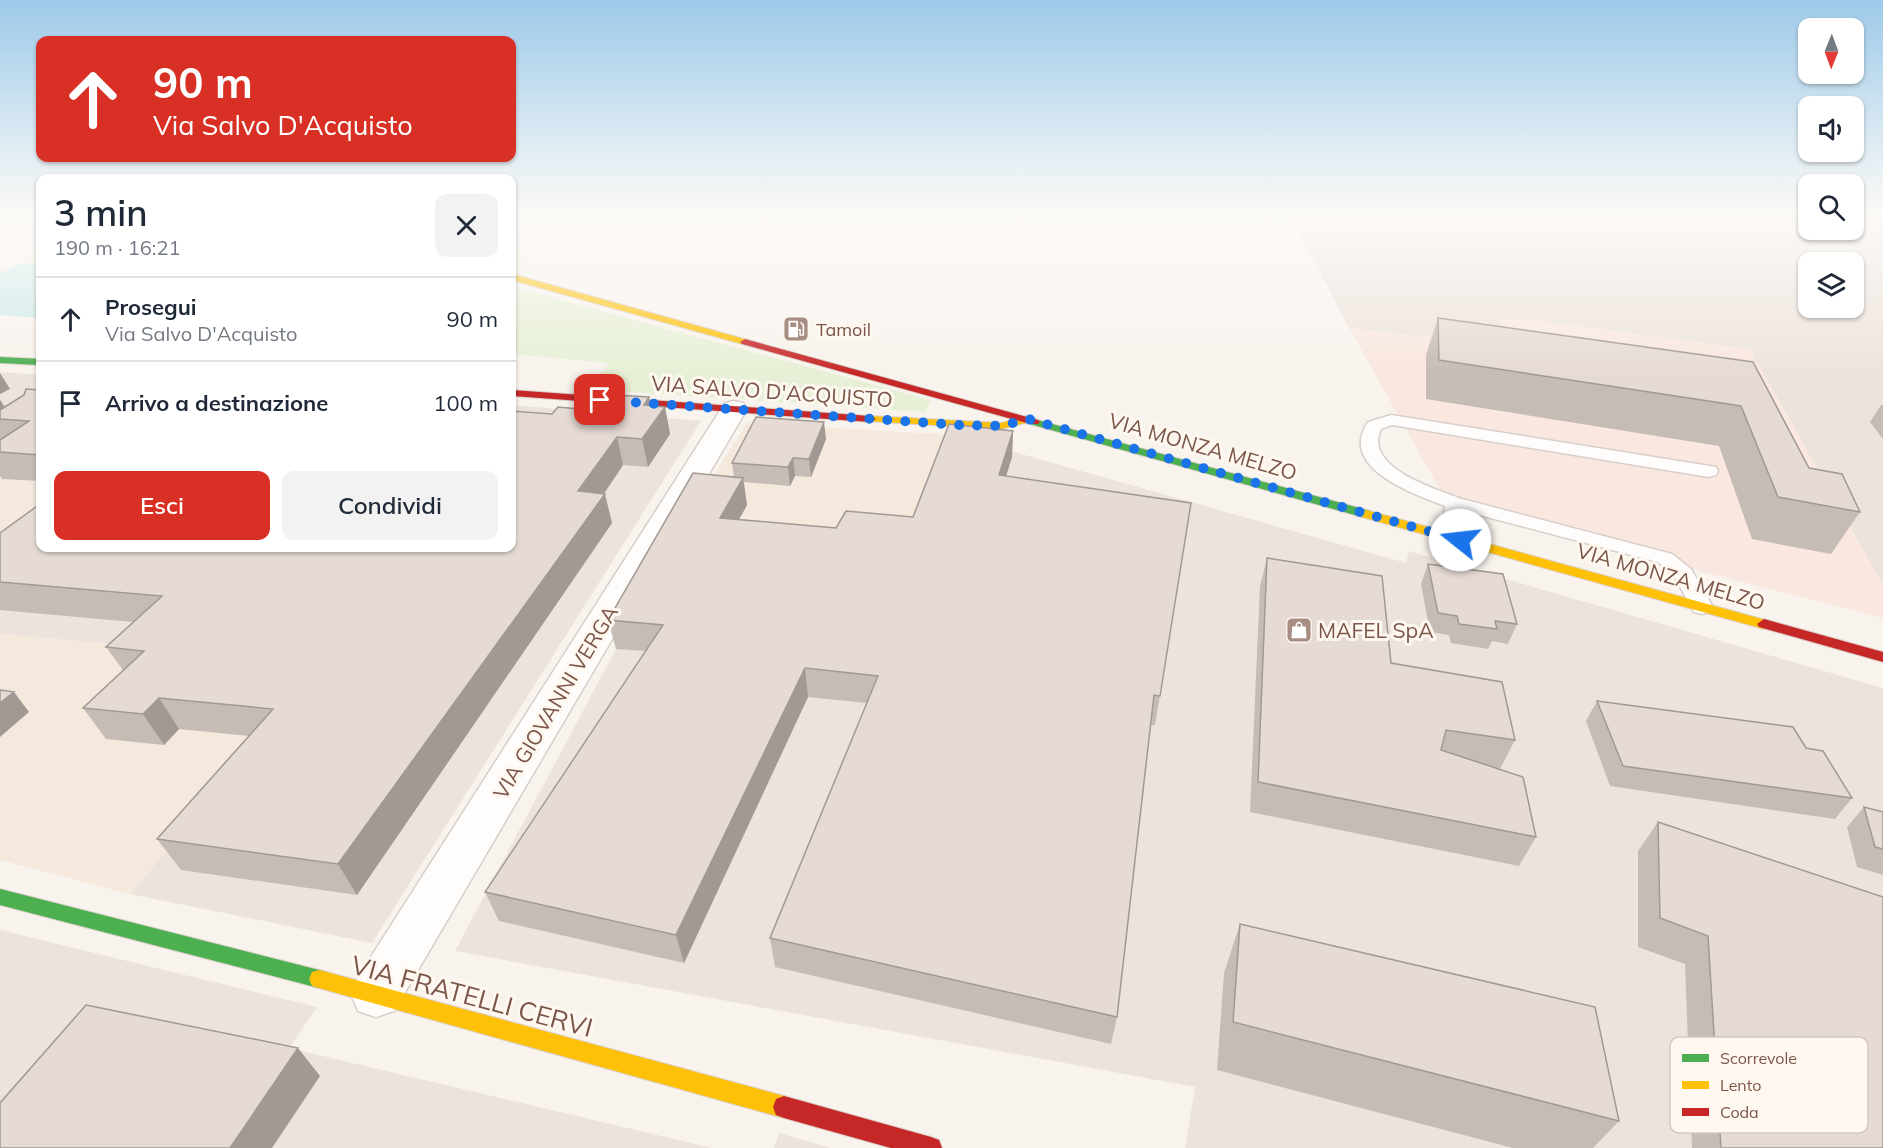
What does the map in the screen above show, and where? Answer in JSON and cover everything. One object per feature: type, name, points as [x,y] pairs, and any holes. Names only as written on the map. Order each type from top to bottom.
[{"type":"main road","name":"VIA MONZA MELZO","points":[[516,278],[1883,657]]},
{"type":"main road","points":[[0,360],[36,362]]},
{"type":"main road","name":"VIA SALVO D'ACQUISTO","points":[[516,393],[976,426],[1001,426],[1028,419]]},
{"type":"main road","name":"VIA FRATELLI CERVI","points":[[0,897],[376,994],[930,1148]]},
{"type":"street","name":"VIA GIOVANNI VERGA","points":[[376,994],[734,409]]},
{"type":"lane","points":[[1702,607],[1684,574],[1665,558],[1455,503],[1401,481],[1377,464],[1368,440],[1374,426],[1391,420],[1708,471]]},
{"type":"lane","points":[[1455,503],[1454,516],[1460,540]]},
{"type":"shaded area","points":[[1317,266],[1798,266],[1798,318],[1864,318],[1864,266],[1883,266],[1883,585],[1750,349],[1519,318],[1501,321],[1509,346],[1349,328]]},
{"type":"shaded area","points":[[1519,318],[1750,349],[1883,585],[1883,618],[1450,507],[1349,328],[1508,346],[1501,320]]},
{"type":"shaded area","points":[[0,372],[36,375],[36,390],[0,412]]},
{"type":"shaded area","points":[[516,405],[701,421],[372,943],[130,894],[326,663],[0,634],[0,561],[36,549],[36,552],[516,552]]},
{"type":"shaded area","points":[[747,423],[954,435],[914,545],[734,528],[698,500]]},
{"type":"shaded area","points":[[36,426],[36,535],[0,561],[0,448]]},
{"type":"shaded area","points":[[954,435],[1406,563],[1409,551],[1883,688],[1883,1148],[1185,1148],[1195,1087],[455,951],[616,649],[913,545]]},
{"type":"shaded area","points":[[0,634],[327,663],[130,894],[0,860]]},
{"type":"shaded area","points":[[0,930],[317,1007],[289,1048],[712,1148],[0,1148]]},
{"type":"shaded area","points":[[779,1133],[831,1148],[774,1148]]},
{"type":"green space","points":[[516,288],[931,400],[925,412],[585,389],[610,363],[516,354]]},
{"type":"water","points":[[17,266],[36,266],[36,318],[0,315],[0,273]]},
{"type":"building","points":[[1438,318],[1753,362],[1809,468],[1842,474],[1860,512],[1778,497],[1741,406],[1439,360]]},
{"type":"building","points":[[26,389],[36,390],[36,455],[0,452],[0,440],[29,421],[0,419],[0,410],[24,395]]},
{"type":"building","points":[[614,395],[649,397],[644,405],[665,407],[642,439],[617,437],[578,491],[605,494],[338,864],[157,839],[273,709],[159,698],[143,714],[83,708],[144,651],[106,647],[162,596],[0,582],[0,533],[36,507],[36,552],[516,552],[516,411],[552,414],[558,407],[601,411]]},
{"type":"building","points":[[756,417],[824,422],[809,459],[793,458],[788,467],[732,463]]},
{"type":"building","points":[[949,424],[1013,431],[999,475],[1191,503],[1160,696],[1154,695],[1117,1017],[770,938],[878,676],[805,668],[676,935],[485,892],[663,625],[608,620],[693,473],[743,478],[720,518],[836,528],[846,511],[913,517]]},
{"type":"building","points":[[1267,558],[1382,576],[1391,663],[1502,682],[1515,740],[1446,730],[1441,750],[1523,777],[1536,837],[1258,782]]},
{"type":"building","points":[[1428,564],[1503,574],[1517,624],[1495,621],[1497,629],[1459,624],[1457,616],[1438,613]]},
{"type":"building","points":[[0,690],[14,692],[0,703]]},
{"type":"building","points":[[1597,701],[1793,727],[1806,748],[1823,751],[1852,798],[1623,766]]},
{"type":"building","points":[[1864,807],[1883,812],[1883,849],[1875,847]]},
{"type":"building","points":[[1658,822],[1883,897],[1883,1148],[1721,1148],[1720,1133],[1868,1133],[1868,1037],[1714,1037],[1708,936],[1660,918]]},
{"type":"building","points":[[1240,924],[1595,1007],[1619,1121],[1233,1022]]},
{"type":"building","points":[[86,1005],[298,1048],[230,1148],[0,1148],[0,1103]]},
{"type":"traffic: fast","points":[[0,360],[36,362]]},
{"type":"traffic: fast","points":[[1034,422],[1366,514]]},
{"type":"traffic: fast","points":[[0,897],[319,979]]},
{"type":"traffic: slow","points":[[516,278],[745,342]]},
{"type":"traffic: slow","points":[[870,419],[1001,426],[1028,419]]},
{"type":"traffic: slow","points":[[1366,514],[1764,624]]},
{"type":"traffic: slow","points":[[319,979],[784,1107]]},
{"type":"traffic: jam","points":[[745,342],[1034,422]]},
{"type":"traffic: jam","points":[[516,393],[870,419]]},
{"type":"traffic: jam","points":[[1764,624],[1883,657]]},
{"type":"traffic: jam","points":[[784,1107],[931,1148]]},
{"type":"place","name":"Tamoil","points":[[796,329]]},
{"type":"place","name":"MAFEL SpA","points":[[1299,630]]},
{"type":"route","points":[[600,400],[976,426],[1001,426],[1028,419],[1460,540]]}]
